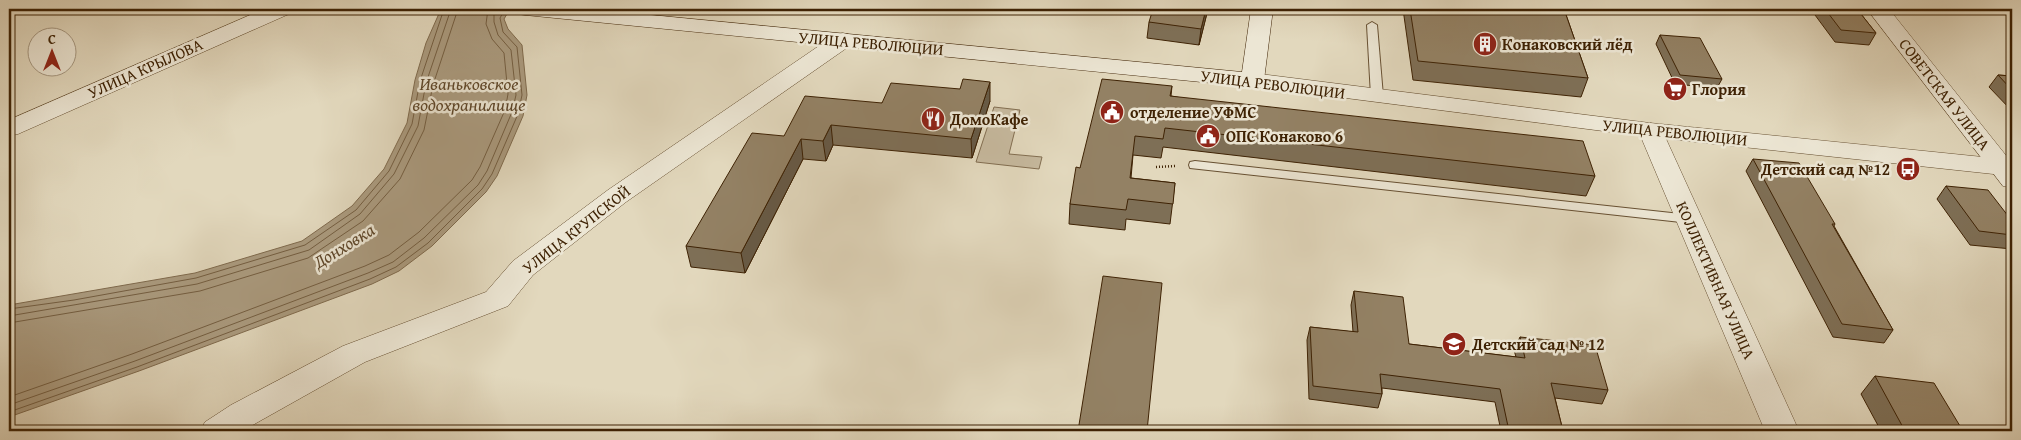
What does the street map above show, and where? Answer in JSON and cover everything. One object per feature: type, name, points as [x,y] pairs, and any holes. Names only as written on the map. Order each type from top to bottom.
[{"type":"street","name":"УЛИЦА КРЫЛОВА","points":[[9,129],[281,9]]},
{"type":"street","name":"УЛИЦА РЕВОЛЮЦИИ","points":[[529,9],[1252,80],[1650,130],[2009,171]]},
{"type":"street","points":[[1252,80],[1262,9]]},
{"type":"street","name":"СОВЕТСКАЯ УЛИЦА","points":[[1878,9],[2009,171]]},
{"type":"street","name":"УЛИЦА КРУПСКОЙ","points":[[217,431],[243,414],[354,354],[498,299],[523,268],[617,196],[843,40]]},
{"type":"street","name":"КОЛЛЕКТИВНАЯ УЛИЦА","points":[[1650,130],[1782,431]]},
{"type":"lane","points":[[1372,25],[1377,96]]},
{"type":"lane","points":[[1194,165],[1690,219]]},
{"type":"shaded area","points":[[994,107],[1020,110],[1009,154],[1042,157],[1039,169],[976,162]]},
{"type":"water","name":"Иваньковское водохранилище","points":[[441,9],[510,9],[504,19],[508,29],[522,45],[527,95],[523,116],[497,176],[486,192],[432,246],[399,271],[372,284],[139,371],[9,417],[9,305],[195,273],[302,241],[352,206],[384,169],[407,123],[415,80],[426,43]]},
{"type":"building","points":[[1153,9],[1206,9],[1201,29],[1149,22]]},
{"type":"building","name":"Конаковский лёд","points":[[1410,9],[1564,9],[1588,78],[1418,61]]},
{"type":"building","points":[[1825,9],[1857,9],[1876,33],[1841,30]]},
{"type":"building","points":[[1660,35],[1700,38],[1722,79],[1680,75]]},
{"type":"building","points":[[1998,75],[2012,76],[2012,90]]},
{"type":"building","points":[[963,79],[990,82],[971,139],[831,125],[823,141],[801,139],[741,253],[686,246],[752,133],[784,136],[805,96],[882,103],[891,83],[960,89]]},
{"type":"building","points":[[1102,79],[1172,86],[1170,96],[1583,141],[1595,176],[1165,128],[1163,139],[1135,136],[1130,178],[1175,183],[1173,204],[1128,199],[1126,210],[1070,204],[1076,167],[1080,168]]},
{"type":"building","points":[[1753,159],[1799,163],[1893,330],[1842,324]]},
{"type":"building","points":[[1946,186],[1988,190],[2012,221],[2012,235],[1979,231]]},
{"type":"building","points":[[1103,276],[1162,283],[1147,431],[1078,431]]},
{"type":"building","points":[[1354,291],[1403,297],[1409,344],[1525,358],[1520,337],[1595,345],[1608,390],[1551,383],[1563,431],[1509,431],[1500,389],[1380,374],[1382,394],[1313,386],[1310,327],[1358,332]]},
{"type":"building","points":[[1875,376],[1934,383],[1963,431],[1905,431]]},
{"type":"place","name":"Конаковский лёд","points":[[1485,44]]},
{"type":"place","name":"Глория","points":[[1675,89]]},
{"type":"place","name":"отделение УФМС","points":[[1112,112]]},
{"type":"place","name":"ДомоКафе","points":[[933,119]]},
{"type":"place","name":"ОПС Конаково 6","points":[[1208,136]]},
{"type":"place","name":"Детский сад №12","points":[[1908,169]]},
{"type":"place","name":"Детский сад № 12","points":[[1454,344]]},
{"type":"water label","name":"Донховка","points":[[344,246]]}]
